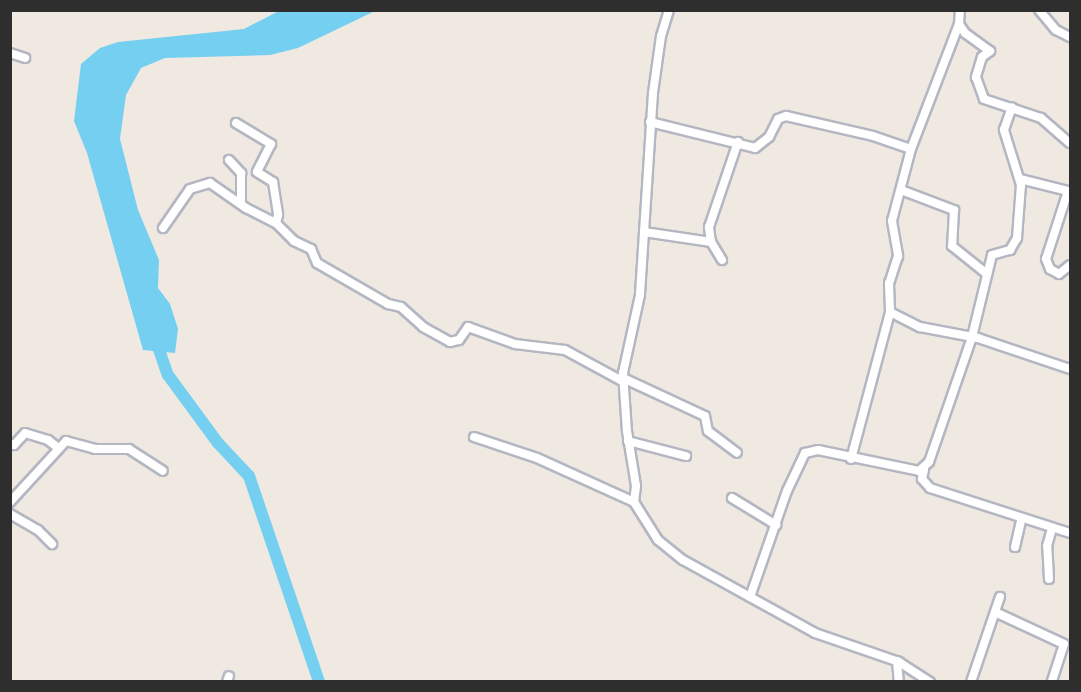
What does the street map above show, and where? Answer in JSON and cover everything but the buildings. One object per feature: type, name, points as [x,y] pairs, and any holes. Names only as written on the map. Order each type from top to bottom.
[{"type":"street","points":[[634,502],[636,486],[625,380],[640,296],[647,232],[659,45],[669,10]]},
{"type":"street","points":[[851,459],[890,312],[889,283],[898,256],[891,225],[911,149],[959,24],[960,10]]},
{"type":"street","points":[[1039,10],[1056,30],[1071,37]]},
{"type":"street","points":[[959,24],[965,33],[990,51],[982,57],[975,76],[981,96],[1041,118],[1071,143]]},
{"type":"street","points":[[10,53],[25,58]]},
{"type":"street","points":[[1012,107],[1005,136],[1020,179],[1022,204],[1016,243],[1010,250],[994,252],[972,337],[922,479],[930,488],[1021,520],[1071,533]]},
{"type":"street","points":[[653,123],[755,148],[762,145],[778,119],[786,116],[873,135],[911,149]]},
{"type":"street","points":[[236,123],[271,144],[257,172],[273,182],[278,214],[276,222]]},
{"type":"street","points":[[722,260],[711,242],[710,221],[733,165],[738,142]]},
{"type":"street","points":[[229,160],[240,173],[241,204]]},
{"type":"street","points":[[1020,179],[1068,191],[1046,260],[1050,269],[1059,274],[1071,265]]},
{"type":"street","points":[[163,228],[190,189],[210,183],[241,204],[276,222],[294,241],[310,249],[317,263],[388,304],[401,307],[423,327],[450,342],[459,340],[468,327],[515,344],[525,343],[551,352],[556,348],[565,350],[705,416],[706,429],[737,453]]},
{"type":"street","points":[[901,190],[954,210],[951,246],[987,274]]},
{"type":"street","points":[[647,232],[711,242]]},
{"type":"street","points":[[890,312],[929,330],[972,337],[1071,369]]},
{"type":"street","points":[[10,444],[15,445],[25,433],[48,440],[57,447]]},
{"type":"street","points":[[474,437],[537,458],[634,502],[670,551],[751,594],[826,638],[897,662],[930,681]]},
{"type":"street","points":[[10,502],[57,447],[69,441],[95,449],[129,449],[163,471]]},
{"type":"street","points":[[631,441],[686,456]]},
{"type":"street","points":[[751,594],[806,453],[818,450],[851,459],[924,470]]},
{"type":"street","points":[[732,498],[776,525]]},
{"type":"street","points":[[10,514],[38,530],[52,544]]},
{"type":"street","points":[[1015,547],[1021,520]]},
{"type":"street","points":[[1049,579],[1047,546],[1052,528]]},
{"type":"street","points":[[971,681],[1000,597]]},
{"type":"street","points":[[995,612],[1064,644],[1052,681]]},
{"type":"street","points":[[897,662],[899,681]]},
{"type":"water","points":[[279,11],[375,11],[298,48],[270,55],[165,58],[141,68],[126,95],[120,139],[138,210],[159,260],[158,288],[170,304],[178,329],[175,353],[143,350],[87,153],[74,121],[81,64],[100,48],[118,42],[244,29]]},
{"type":"waterway","points":[[155,338],[168,375],[218,443],[249,476],[319,682]]}]
